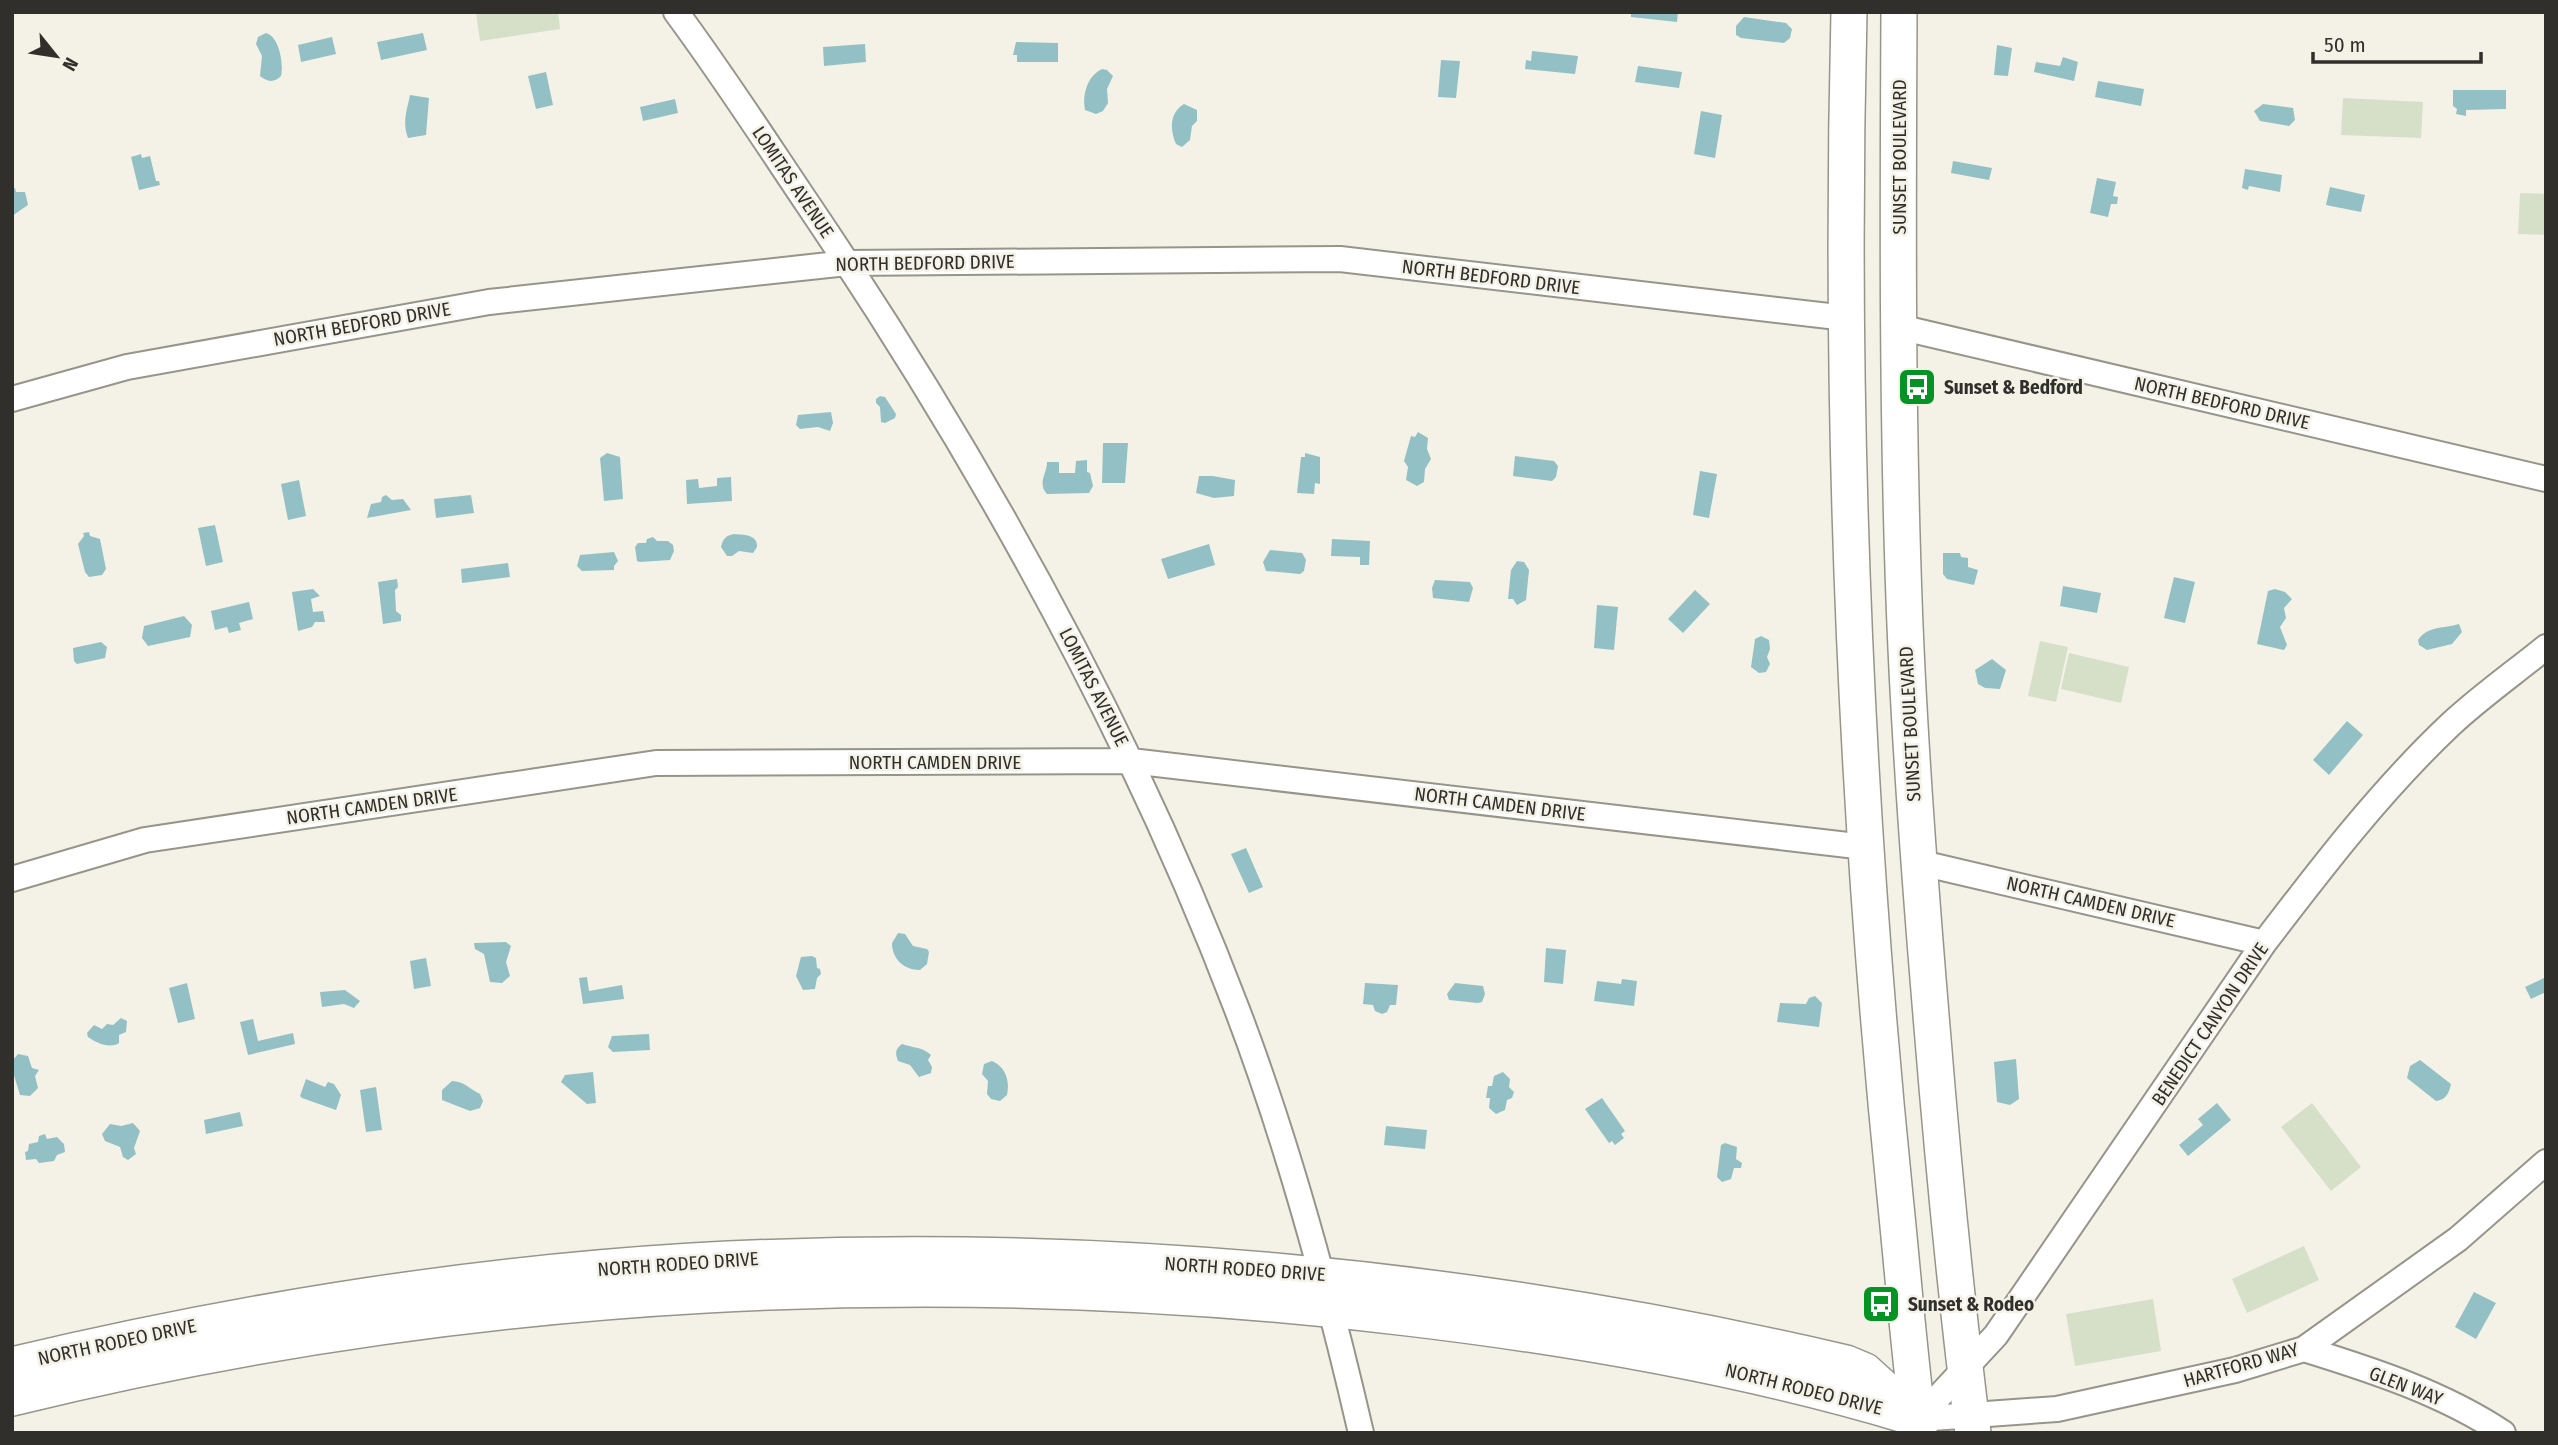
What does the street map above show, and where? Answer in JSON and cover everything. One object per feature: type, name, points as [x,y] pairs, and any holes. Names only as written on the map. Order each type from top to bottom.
[{"type":"street","name":"LOMITAS AVENUE","points":[[676,12],[897,340],[998,509],[1089,674],[1132,761],[1203,924],[1239,1015],[1289,1160],[1323,1274],[1362,1433]]},
{"type":"street","points":[[1849,12],[1846,318],[1855,670],[1877,1010],[1917,1428]]},
{"type":"street","name":"SUNSET BOULEVARD","points":[[1899,12],[1899,327],[1904,598],[1917,862],[1964,1371],[1972,1424]]},
{"type":"street","points":[[1847,170],[1870,297],[1899,327]]},
{"type":"street","name":"NORTH BEDFORD DRIVE","points":[[12,399],[127,367],[489,302],[847,263],[1340,259],[1846,318]]},
{"type":"street","points":[[1846,318],[1879,345],[1902,494]]},
{"type":"street","name":"NORTH BEDFORD DRIVE","points":[[1899,327],[2546,479]]},
{"type":"street","name":"BENEDICT CANYON DRIVE","points":[[1917,1428],[1996,1335],[2264,943],[2305,890],[2396,781],[2452,724],[2546,647]]},
{"type":"street","points":[[1855,670],[1888,823],[1917,862]]},
{"type":"street","name":"NORTH CAMDEN DRIVE","points":[[12,879],[145,839],[656,763],[1132,761],[1865,847]]},
{"type":"street","points":[[1865,847],[1893,861],[1932,1030]]},
{"type":"street","name":"NORTH CAMDEN DRIVE","points":[[1917,862],[2264,943]]},
{"type":"street","name":"HARTFORD WAY","points":[[1917,1428],[1972,1424],[2057,1409],[2235,1370],[2304,1349],[2458,1238],[2546,1162]]},
{"type":"street","name":"NORTH RODEO DRIVE","points":[[12,1364],[160,1332],[377,1294],[488,1280],[692,1262],[786,1258],[1106,1259],[1323,1274],[1533,1302],[1758,1342],[1846,1363],[1865,1371],[1917,1428]]},
{"type":"street","name":"NORTH RODEO DRIVE","points":[[12,1398],[166,1363],[382,1326],[491,1312],[693,1294],[886,1289],[1105,1292],[1332,1309],[1541,1336],[1650,1354],[1813,1388],[1917,1428]]},
{"type":"street","name":"GLEN WAY","points":[[2304,1349],[2434,1395],[2475,1414],[2503,1433]]},
{"type":"green space","points":[[476,12],[558,12],[560,29],[480,41]]},
{"type":"green space","points":[[2343,98],[2423,102],[2421,138],[2341,135]]},
{"type":"green space","points":[[2520,193],[2546,194],[2546,235],[2518,234]]},
{"type":"green space","points":[[2040,641],[2068,647],[2056,702],[2028,696]]},
{"type":"green space","points":[[2069,653],[2129,667],[2121,703],[2061,689]]},
{"type":"green space","points":[[2312,1103],[2361,1167],[2331,1191],[2281,1127]]},
{"type":"green space","points":[[2304,1246],[2319,1280],[2247,1313],[2232,1279]]},
{"type":"green space","points":[[2153,1299],[2161,1351],[2075,1366],[2066,1314]]},
{"type":"water","points":[[1631,12],[1678,12],[1677,22],[1631,17]]},
{"type":"water","points":[[1744,17],[1786,23],[1792,29],[1790,38],[1784,43],[1741,38],[1736,35],[1736,26]]},
{"type":"water","points":[[266,33],[274,39],[281,58],[281,76],[273,81],[260,76],[262,56],[256,44],[258,37]]},
{"type":"water","points":[[423,33],[427,50],[381,60],[377,42]]},
{"type":"water","points":[[332,37],[336,54],[301,62],[298,45]]},
{"type":"water","points":[[1016,42],[1058,43],[1058,62],[1017,62],[1017,55],[1013,55]]},
{"type":"water","points":[[865,44],[866,62],[824,66],[823,47]]},
{"type":"water","points":[[1997,45],[2012,48],[2008,76],[1994,75]]},
{"type":"water","points":[[1532,51],[1578,56],[1575,74],[1525,69],[1526,60],[1531,61]]},
{"type":"water","points":[[2063,57],[2078,62],[2074,81],[2034,72],[2036,62],[2060,66]]},
{"type":"water","points":[[1441,60],[1460,61],[1456,98],[1438,97]]},
{"type":"water","points":[[1638,66],[1682,72],[1679,88],[1635,82]]},
{"type":"water","points":[[1102,69],[1113,76],[1107,89],[1108,103],[1103,111],[1096,114],[1085,110],[1084,98],[1089,81]]},
{"type":"water","points":[[546,72],[553,105],[536,109],[528,76]]},
{"type":"water","points":[[2098,81],[2144,89],[2141,106],[2095,97]]},
{"type":"water","points":[[2453,90],[2506,90],[2506,109],[2466,110],[2466,116],[2456,114]]},
{"type":"water","points":[[410,95],[429,98],[426,135],[408,138],[405,121]]},
{"type":"water","points":[[675,99],[678,113],[643,121],[640,107]]},
{"type":"water","points":[[1184,104],[1197,110],[1197,121],[1192,126],[1190,140],[1182,147],[1176,144],[1172,122],[1176,112]]},
{"type":"water","points":[[2263,104],[2293,108],[2295,120],[2289,126],[2260,121],[2254,111]]},
{"type":"water","points":[[1701,111],[1722,115],[1715,158],[1694,154]]},
{"type":"water","points":[[141,154],[142,158],[150,156],[156,181],[159,181],[160,185],[139,190],[131,157]]},
{"type":"water","points":[[1953,161],[1992,168],[1989,180],[1951,173]]},
{"type":"water","points":[[2245,169],[2282,175],[2280,192],[2249,186],[2248,190],[2242,188]]},
{"type":"water","points":[[2097,178],[2116,182],[2113,196],[2118,197],[2117,204],[2111,204],[2108,217],[2090,213]]},
{"type":"water","points":[[2330,187],[2365,195],[2361,212],[2326,205]]},
{"type":"water","points":[[12,188],[15,188],[16,192],[25,192],[28,205],[12,216]]},
{"type":"water","points":[[880,396],[885,397],[896,414],[895,418],[885,423],[881,422],[880,407],[876,403]]},
{"type":"water","points":[[831,412],[833,423],[830,431],[818,427],[800,429],[796,425],[798,415]]},
{"type":"water","points":[[1418,432],[1428,438],[1427,449],[1431,459],[1425,469],[1424,482],[1417,486],[1406,480],[1408,467],[1404,461],[1411,436],[1415,437]]},
{"type":"water","points":[[1103,443],[1128,443],[1125,483],[1102,483]]},
{"type":"water","points":[[607,453],[620,457],[623,499],[604,501],[600,458]]},
{"type":"water","points":[[1305,453],[1320,457],[1320,484],[1315,483],[1314,494],[1297,493],[1301,457],[1305,457]]},
{"type":"water","points":[[1515,456],[1554,461],[1558,466],[1556,477],[1552,481],[1513,476]]},
{"type":"water","points":[[1087,460],[1087,472],[1090,473],[1093,486],[1089,493],[1047,494],[1043,482],[1047,462],[1059,462],[1059,473],[1075,473],[1076,461]]},
{"type":"water","points":[[1700,471],[1717,474],[1709,518],[1693,515]]},
{"type":"water","points":[[1199,476],[1235,480],[1234,496],[1214,498],[1196,493]]},
{"type":"water","points":[[731,477],[732,501],[687,504],[686,480],[698,479],[699,488],[717,486],[717,478]]},
{"type":"water","points":[[299,480],[306,516],[288,520],[281,484]]},
{"type":"water","points":[[386,495],[392,500],[403,499],[411,510],[367,518],[371,504],[381,502]]},
{"type":"water","points":[[471,495],[474,513],[436,518],[434,499]]},
{"type":"water","points":[[215,525],[223,562],[206,566],[198,528]]},
{"type":"water","points":[[89,532],[90,536],[100,539],[106,569],[102,575],[89,577],[85,572],[78,544],[84,536],[83,533]]},
{"type":"water","points":[[734,534],[749,536],[755,540],[757,547],[753,553],[739,551],[727,556],[721,547],[725,538]]},
{"type":"water","points":[[653,537],[657,541],[668,541],[673,545],[674,551],[670,560],[637,561],[635,547]]},
{"type":"water","points":[[1332,539],[1370,541],[1369,565],[1360,565],[1360,557],[1331,556]]},
{"type":"water","points":[[1209,544],[1215,565],[1168,579],[1161,559]]},
{"type":"water","points":[[1270,550],[1302,553],[1306,560],[1304,571],[1300,574],[1266,571],[1263,562]]},
{"type":"water","points":[[614,552],[618,561],[614,570],[582,571],[577,566],[580,555]]},
{"type":"water","points":[[1943,553],[1960,553],[1961,557],[1968,558],[1968,567],[1978,570],[1974,585],[1947,579],[1943,574]]},
{"type":"water","points":[[1517,561],[1524,562],[1529,570],[1526,600],[1517,605],[1513,599],[1508,599],[1511,570]]},
{"type":"water","points":[[508,563],[510,577],[462,583],[461,569]]},
{"type":"water","points":[[2174,577],[2195,582],[2185,623],[2164,618]]},
{"type":"water","points":[[397,579],[396,611],[401,615],[401,621],[383,624],[378,582]]},
{"type":"water","points":[[1435,580],[1470,582],[1473,588],[1469,602],[1433,598]]},
{"type":"water","points":[[2063,586],[2101,593],[2097,613],[2060,606]]},
{"type":"water","points":[[313,589],[320,596],[311,599],[313,612],[323,611],[325,622],[315,622],[312,627],[298,631],[292,592]]},
{"type":"water","points":[[2275,589],[2285,592],[2292,599],[2284,608],[2286,618],[2280,627],[2287,645],[2284,650],[2257,644],[2268,591]]},
{"type":"water","points":[[1695,590],[1710,604],[1683,633],[1668,619]]},
{"type":"water","points":[[249,602],[253,619],[239,623],[241,630],[229,633],[227,627],[215,630],[211,611]]},
{"type":"water","points":[[1597,605],[1618,607],[1614,650],[1594,648]]},
{"type":"water","points":[[184,616],[192,625],[190,637],[148,646],[142,638],[144,626]]},
{"type":"water","points":[[2459,624],[2462,632],[2452,644],[2427,650],[2419,645],[2418,640],[2427,632]]},
{"type":"water","points":[[1761,636],[1769,640],[1767,657],[1770,664],[1766,672],[1759,673],[1751,667],[1755,639]]},
{"type":"water","points":[[101,642],[107,647],[105,658],[77,664],[74,661],[73,648]]},
{"type":"water","points":[[1992,659],[2006,670],[2000,689],[1985,688],[1978,684],[1975,670]]},
{"type":"water","points":[[2347,721],[2363,735],[2329,775],[2313,760]]},
{"type":"water","points":[[1246,848],[1263,887],[1249,893],[1231,854]]},
{"type":"water","points":[[898,933],[905,934],[913,946],[927,949],[929,952],[927,964],[920,970],[909,968],[894,954],[892,943]]},
{"type":"water","points":[[506,942],[511,946],[506,962],[510,976],[502,983],[490,982],[484,954],[475,949],[474,943]]},
{"type":"water","points":[[1546,948],[1566,950],[1563,984],[1544,982]]},
{"type":"water","points":[[801,957],[816,958],[821,974],[817,978],[815,989],[803,990],[796,976]]},
{"type":"water","points":[[426,958],[431,986],[414,989],[410,961]]},
{"type":"water","points":[[587,977],[589,991],[622,985],[624,999],[583,1004],[579,978]]},
{"type":"water","points":[[2546,977],[2546,992],[2531,999],[2525,987]]},
{"type":"water","points":[[1622,979],[1637,981],[1634,1006],[1594,1001],[1597,981],[1621,984]]},
{"type":"water","points":[[187,983],[195,1019],[178,1023],[169,988]]},
{"type":"water","points":[[1365,983],[1398,985],[1396,1005],[1390,1005],[1387,1012],[1382,1014],[1375,1011],[1373,1005],[1363,1004]]},
{"type":"water","points":[[1455,983],[1483,986],[1485,994],[1482,1002],[1449,1000],[1447,994]]},
{"type":"water","points":[[345,990],[360,1001],[354,1008],[344,1004],[322,1007],[320,992]]},
{"type":"water","points":[[1815,996],[1822,1003],[1819,1027],[1777,1022],[1780,1003],[1806,1004],[1809,998]]},
{"type":"water","points":[[121,1018],[127,1021],[126,1032],[119,1035],[119,1043],[107,1045],[88,1037],[87,1033],[94,1025],[102,1029]]},
{"type":"water","points":[[253,1019],[258,1041],[293,1033],[295,1044],[248,1055],[240,1022]]},
{"type":"water","points":[[649,1034],[650,1050],[613,1052],[608,1047],[612,1036]]},
{"type":"water","points":[[902,1044],[931,1055],[928,1060],[932,1067],[931,1073],[919,1077],[910,1065],[898,1061],[896,1051]]},
{"type":"water","points":[[18,1054],[28,1056],[32,1068],[39,1070],[35,1076],[38,1088],[30,1096],[20,1095],[12,1069],[12,1061]]},
{"type":"water","points":[[2016,1059],[2019,1099],[2010,1105],[1997,1102],[1994,1062]]},
{"type":"water","points":[[2420,1060],[2451,1084],[2445,1098],[2436,1101],[2407,1078],[2410,1066]]},
{"type":"water","points":[[992,1061],[1004,1071],[1008,1085],[1007,1095],[1000,1101],[991,1099],[987,1094],[988,1081],[982,1074],[984,1064]]},
{"type":"water","points":[[593,1072],[596,1103],[587,1104],[561,1082],[565,1075]]},
{"type":"water","points":[[1503,1072],[1510,1079],[1509,1087],[1514,1092],[1512,1098],[1507,1100],[1505,1110],[1496,1114],[1489,1108],[1490,1098],[1486,1098],[1488,1086],[1492,1086],[1494,1076]]},
{"type":"water","points":[[306,1079],[325,1087],[328,1082],[334,1084],[341,1095],[336,1110],[300,1096]]},
{"type":"water","points":[[452,1081],[464,1084],[480,1094],[483,1101],[480,1108],[470,1111],[442,1100],[442,1090]]},
{"type":"water","points":[[376,1087],[382,1130],[366,1132],[360,1090]]},
{"type":"water","points":[[1602,1098],[1625,1131],[1621,1134],[1624,1138],[1615,1145],[1612,1141],[1609,1143],[1585,1109]]},
{"type":"water","points":[[2217,1103],[2231,1120],[2188,1156],[2179,1145],[2203,1125],[2198,1119]]},
{"type":"water","points":[[240,1112],[243,1126],[206,1134],[204,1120]]},
{"type":"water","points":[[133,1123],[140,1131],[134,1148],[136,1154],[128,1160],[123,1157],[120,1147],[105,1141],[102,1134],[110,1124],[121,1126]]},
{"type":"water","points":[[1386,1126],[1427,1130],[1425,1149],[1384,1145]]},
{"type":"water","points":[[45,1134],[47,1139],[57,1137],[64,1144],[65,1152],[57,1155],[54,1161],[39,1163],[36,1159],[26,1160],[25,1152],[28,1151],[29,1144],[38,1142],[39,1136]]},
{"type":"water","points":[[1725,1143],[1737,1147],[1736,1159],[1742,1163],[1741,1168],[1734,1168],[1731,1179],[1722,1182],[1717,1177],[1721,1145]]},
{"type":"water","points":[[2474,1292],[2496,1303],[2476,1339],[2455,1327]]},
{"type":"place","name":"Sunset & Bedford","points":[[1917,387]]},
{"type":"place","name":"Sunset & Rodeo","points":[[1881,1304]]}]
